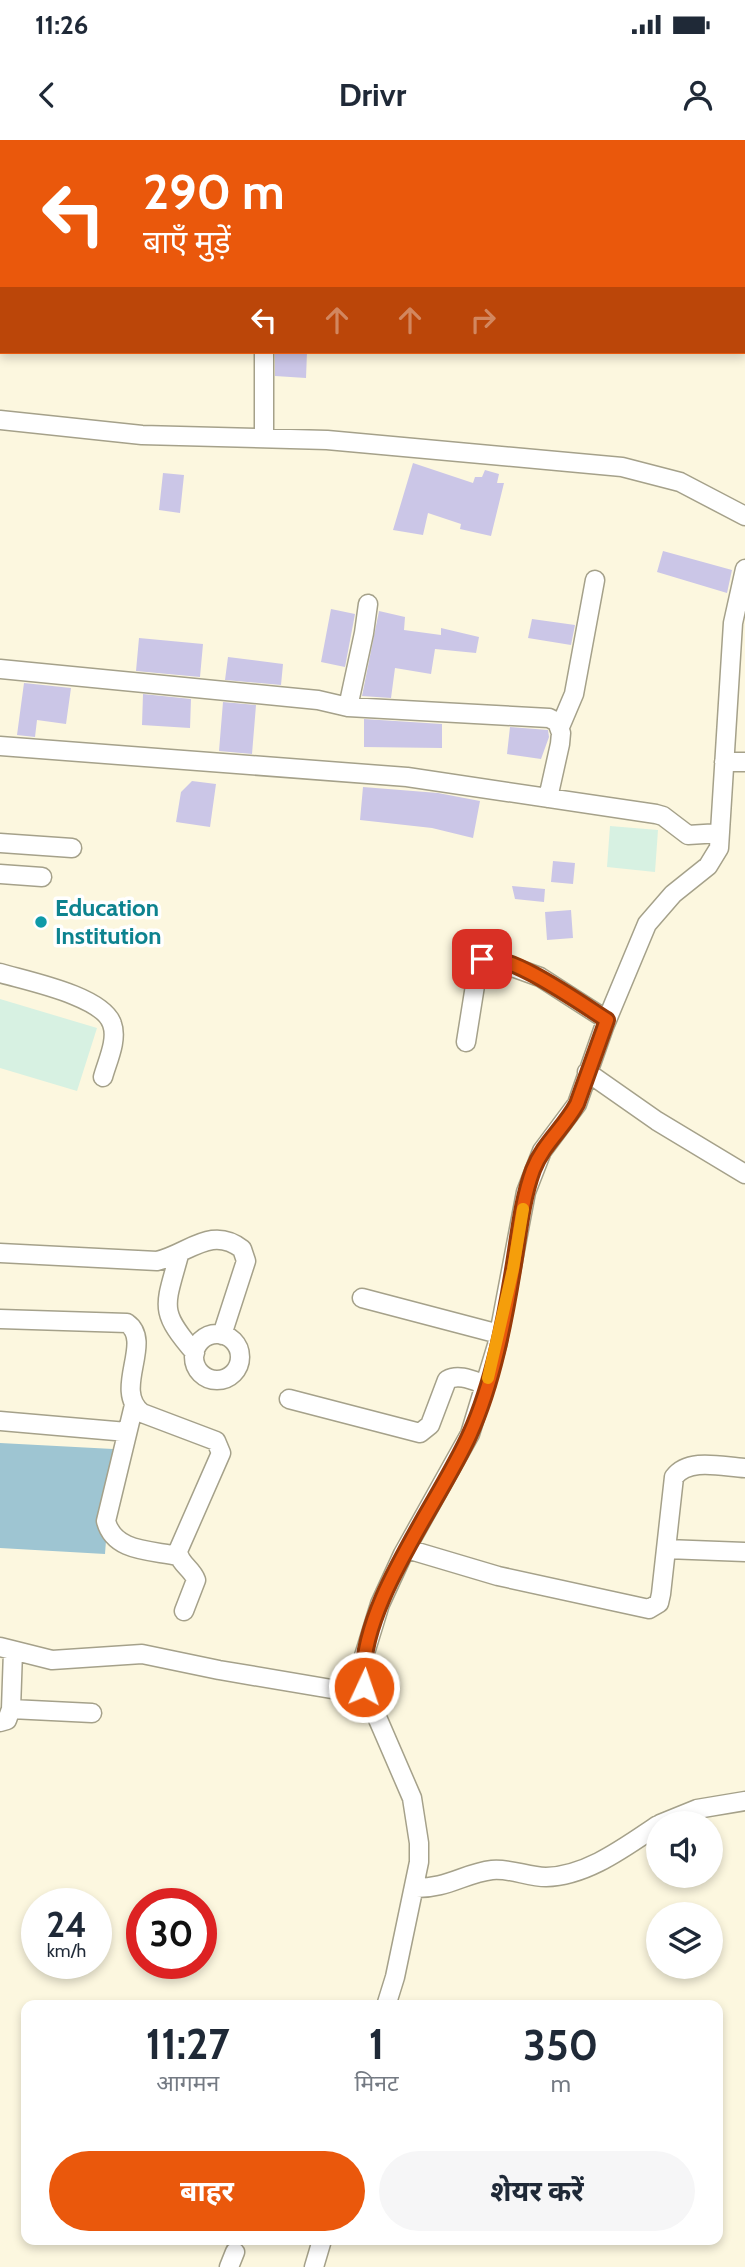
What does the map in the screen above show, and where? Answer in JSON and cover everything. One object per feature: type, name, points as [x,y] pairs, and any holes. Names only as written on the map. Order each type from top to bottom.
[{"type":"street","points":[[264,354],[264,438]]},
{"type":"street","points":[[0,420],[142,435],[327,440],[622,467],[680,482],[745,516]]},
{"type":"street","points":[[388,2000],[414,1888],[419,1843],[412,1798],[367,1695],[362,1672],[364,1656],[380,1604],[470,1434],[499,1334],[526,1192],[534,1169],[542,1151],[570,1117],[647,924],[673,894],[708,866],[719,848],[733,623],[745,569]]},
{"type":"street","points":[[548,798],[560,744],[560,727],[574,694],[596,580]]},
{"type":"street","points":[[348,707],[365,633],[368,604]]},
{"type":"street","points":[[0,669],[318,700],[348,707],[549,718],[560,727]]},
{"type":"street","points":[[0,746],[407,777],[656,814],[663,816],[681,833],[688,835],[720,833]]},
{"type":"street","points":[[724,762],[745,762]]},
{"type":"street","points":[[0,843],[72,848]]},
{"type":"street","points":[[0,874],[42,877]]},
{"type":"street","points":[[466,1042],[479,964],[487,958],[540,977],[607,1020]]},
{"type":"street","points":[[0,973],[81,998],[101,1008],[113,1025],[114,1036],[103,1077]]},
{"type":"street","points":[[587,1072],[657,1121],[745,1174]]},
{"type":"street","points":[[0,1253],[158,1261],[179,1255],[193,1245],[212,1238],[223,1239],[242,1249],[246,1261],[222,1335]]},
{"type":"street","points":[[179,1255],[166,1313],[176,1331],[195,1353]]},
{"type":"street","points":[[362,1298],[499,1334]]},
{"type":"street","points":[[0,1319],[127,1324],[133,1327],[137,1336],[130,1395],[134,1405],[142,1413],[212,1438],[220,1447],[221,1453],[179,1547],[178,1556]]},
{"type":"street","points":[[222,1335],[235,1342],[241,1356],[237,1370],[231,1376],[217,1381],[203,1376],[195,1363],[195,1353],[207,1336],[222,1335]]},
{"type":"street","points":[[289,1399],[420,1433],[430,1424],[447,1380],[454,1376],[486,1385]]},
{"type":"street","points":[[134,1405],[106,1521],[108,1530],[120,1543],[178,1556],[196,1580],[184,1611]]},
{"type":"street","points":[[0,1421],[127,1432]]},
{"type":"street","points":[[407,1549],[498,1576],[649,1609],[659,1603],[674,1477],[679,1471],[698,1465],[745,1468]]},
{"type":"street","points":[[666,1549],[745,1552]]},
{"type":"street","points":[[92,1713],[6,1716],[6,1649],[52,1660],[142,1654],[219,1671],[367,1695]]},
{"type":"street","points":[[691,1811],[745,1801]]},
{"type":"street","points":[[414,1888],[440,1887],[493,1870],[545,1877],[573,1872],[624,1848],[646,1833]]},
{"type":"street","points":[[314,2267],[321,2245]]},
{"type":"green space","points":[[610,826],[658,830],[655,872],[607,867]]},
{"type":"green space","points":[[0,999],[97,1028],[77,1091],[0,1068]]},
{"type":"water","points":[[0,1443],[113,1449],[105,1554],[0,1548]]},
{"type":"building","points":[[275,354],[307,354],[306,378],[275,376]]},
{"type":"building","points":[[413,463],[473,483],[475,477],[482,477],[485,470],[499,474],[497,483],[504,483],[491,536],[460,529],[461,524],[428,513],[423,535],[393,530]]},
{"type":"building","points":[[163,473],[184,475],[180,513],[159,510]]},
{"type":"building","points":[[663,551],[732,570],[727,593],[657,572]]},
{"type":"building","points":[[331,609],[355,614],[345,667],[321,662]]},
{"type":"building","points":[[379,611],[405,617],[404,630],[441,635],[441,628],[479,637],[476,653],[435,649],[431,674],[395,668],[391,698],[362,696]]},
{"type":"building","points":[[532,619],[575,625],[571,645],[528,638]]},
{"type":"building","points":[[139,638],[203,644],[200,677],[136,671]]},
{"type":"building","points":[[228,657],[283,664],[281,685],[225,680]]},
{"type":"building","points":[[24,683],[71,688],[66,724],[37,720],[35,737],[17,735]]},
{"type":"building","points":[[143,694],[191,699],[190,728],[142,725]]},
{"type":"building","points":[[223,702],[256,705],[252,754],[219,751]]},
{"type":"building","points":[[364,719],[442,724],[442,748],[364,747]]},
{"type":"building","points":[[510,727],[548,730],[549,737],[541,759],[507,754]]},
{"type":"building","points":[[192,781],[216,784],[210,827],[176,822],[181,792]]},
{"type":"building","points":[[363,787],[438,793],[480,801],[473,838],[432,828],[360,820]]},
{"type":"building","points":[[553,861],[575,863],[573,884],[551,882]]},
{"type":"building","points":[[512,886],[545,889],[544,902],[515,899]]},
{"type":"building","points":[[571,910],[573,938],[547,940],[545,912]]},
{"type":"slow traffic","points":[[488,1378],[513,1269],[523,1209]]},
{"type":"place","name":"Education Institution","points":[[41,922]]},
{"type":"route","points":[[364,1687],[364,1656],[380,1604],[403,1554],[435,1501],[470,1434],[485,1390],[513,1269],[526,1192],[534,1169],[548,1141],[570,1117],[577,1104],[607,1020],[540,977],[494,958],[482,959]]}]
